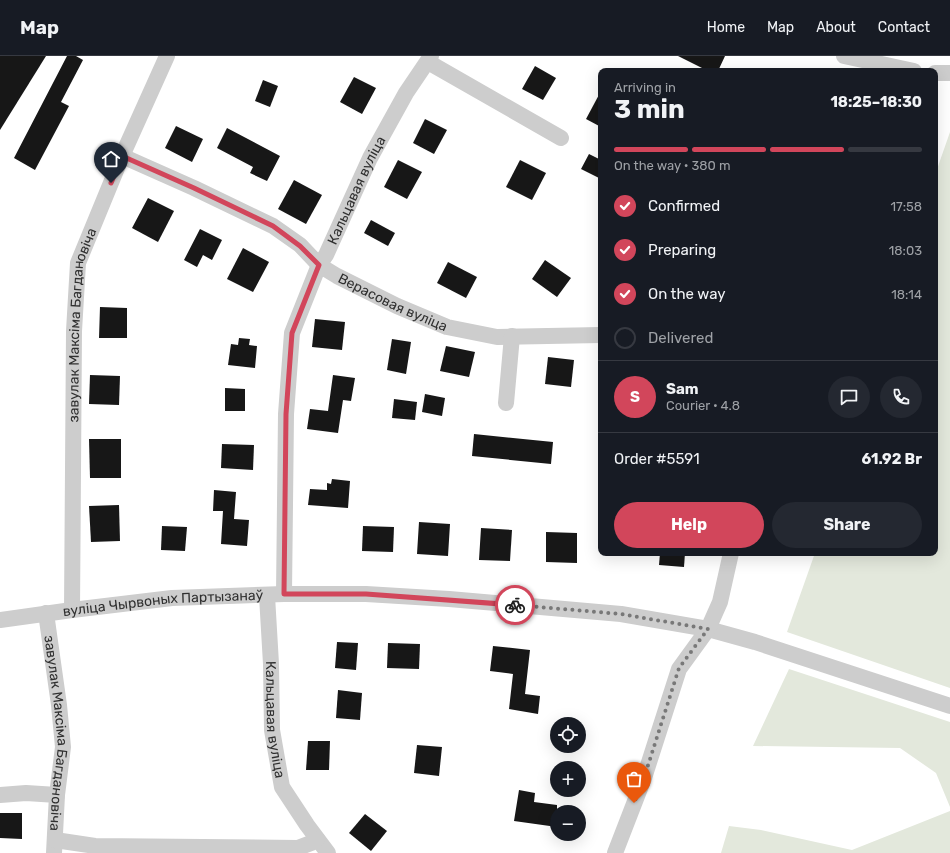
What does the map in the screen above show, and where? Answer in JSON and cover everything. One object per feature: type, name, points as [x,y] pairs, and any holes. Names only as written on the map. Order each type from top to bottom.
[{"type":"street","name":"завулак Максіма Багдановіча","points":[[72,610],[74,332],[78,263],[122,156],[167,56]]},
{"type":"street","points":[[844,56],[865,66],[885,68]]},
{"type":"street","points":[[430,59],[561,138]]},
{"type":"street","name":"Кальцавая вуліца","points":[[284,594],[286,414],[292,333],[319,265],[326,255],[377,145],[406,92],[430,59]]},
{"type":"street","points":[[938,73],[950,73]]},
{"type":"street","name":"Верасовая вуліца","points":[[122,156],[194,188],[273,226],[300,246],[319,265],[337,276],[397,306],[447,327],[497,337],[598,335]]},
{"type":"street","points":[[506,404],[512,336]]},
{"type":"street","points":[[615,853],[644,778],[679,668],[708,629],[720,602],[730,556]]},
{"type":"street","name":"вуліца Чырвоных Партызанаў","points":[[0,620],[172,598],[267,596],[284,594],[366,594],[449,599],[621,614],[708,629],[755,642],[950,706]]},
{"type":"street","name":"Кальцавая вуліца","points":[[267,596],[271,664],[272,730],[282,787],[328,853]]},
{"type":"street","name":"завулак Максіма Багдановіча","points":[[46,613],[59,705],[63,747],[57,796],[55,846]]},
{"type":"street","points":[[0,795],[26,793],[57,796]]},
{"type":"street","points":[[55,846],[298,848],[311,844],[317,839]]},
{"type":"shaded area","points":[[950,132],[950,688],[787,632],[814,556],[938,556],[938,166]]},
{"type":"shaded area","points":[[789,669],[950,722],[950,807],[936,773],[900,748],[753,746]]},
{"type":"shaded area","points":[[950,811],[950,853],[721,853],[729,826],[761,830],[852,850]]},
{"type":"building","points":[[0,56],[46,56],[0,130]]},
{"type":"building","points":[[67,56],[76,56],[83,60],[61,102],[69,106],[35,170],[14,158]]},
{"type":"building","points":[[678,56],[725,56],[719,68],[702,68]]},
{"type":"building","points":[[535,66],[556,78],[543,100],[522,89]]},
{"type":"building","points":[[354,77],[376,88],[362,114],[340,102]]},
{"type":"building","points":[[263,80],[278,86],[270,107],[255,101]]},
{"type":"building","points":[[598,97],[598,125],[586,119]]},
{"type":"building","points":[[425,119],[447,130],[434,154],[413,143]]},
{"type":"building","points":[[176,126],[203,139],[192,162],[165,148]]},
{"type":"building","points":[[227,128],[280,156],[267,181],[250,173],[253,167],[217,148]]},
{"type":"building","points":[[589,154],[598,158],[598,178],[581,169]]},
{"type":"building","points":[[398,160],[422,172],[407,199],[384,187]]},
{"type":"building","points":[[520,160],[546,173],[532,200],[506,187]]},
{"type":"building","points":[[294,180],[322,195],[306,224],[278,209]]},
{"type":"building","points":[[148,198],[174,211],[158,242],[132,228]]},
{"type":"building","points":[[371,220],[395,233],[388,246],[364,233]]},
{"type":"building","points":[[200,229],[222,240],[212,260],[203,255],[197,267],[184,260]]},
{"type":"building","points":[[243,248],[269,262],[253,292],[227,279]]},
{"type":"building","points":[[545,260],[571,278],[557,297],[532,279]]},
{"type":"building","points":[[448,262],[477,277],[466,298],[437,283]]},
{"type":"building","points":[[100,307],[127,308],[127,338],[99,338]]},
{"type":"building","points":[[315,319],[345,322],[342,350],[312,347]]},
{"type":"building","points":[[239,338],[250,339],[249,345],[257,346],[255,368],[228,365],[231,344],[238,345]]},
{"type":"building","points":[[392,339],[411,342],[406,374],[387,370]]},
{"type":"building","points":[[446,346],[475,352],[469,377],[440,371]]},
{"type":"building","points":[[548,357],[574,360],[571,387],[545,384]]},
{"type":"building","points":[[90,375],[120,376],[119,405],[89,404]]},
{"type":"building","points":[[333,375],[355,378],[351,401],[343,400],[338,433],[307,429],[310,409],[328,411]]},
{"type":"building","points":[[225,388],[245,389],[245,411],[225,411]]},
{"type":"building","points":[[425,394],[445,398],[442,416],[422,412]]},
{"type":"building","points":[[394,399],[417,402],[415,420],[392,418]]},
{"type":"building","points":[[474,434],[553,442],[551,464],[472,456]]},
{"type":"building","points":[[89,439],[121,439],[121,478],[90,478]]},
{"type":"building","points":[[222,444],[254,445],[253,470],[221,468]]},
{"type":"building","points":[[332,479],[350,481],[348,508],[308,505],[310,489],[327,490],[327,483],[331,484]]},
{"type":"building","points":[[214,490],[236,492],[234,519],[249,520],[247,546],[221,544],[223,511],[213,511]]},
{"type":"building","points":[[119,505],[120,541],[91,542],[89,506]]},
{"type":"building","points":[[419,522],[450,524],[448,556],[417,554]]},
{"type":"building","points":[[162,526],[187,527],[185,551],[161,550]]},
{"type":"building","points":[[363,526],[394,527],[393,552],[362,551]]},
{"type":"building","points":[[481,528],[512,530],[510,561],[479,560]]},
{"type":"building","points":[[546,532],[577,533],[577,563],[546,562]]},
{"type":"building","points":[[660,556],[685,556],[684,567],[659,565]]},
{"type":"building","points":[[337,642],[358,643],[356,670],[335,668]]},
{"type":"building","points":[[388,643],[420,644],[419,669],[387,668]]},
{"type":"building","points":[[493,646],[530,650],[525,694],[540,696],[538,714],[509,709],[513,674],[490,671]]},
{"type":"building","points":[[338,690],[362,693],[360,720],[336,718]]},
{"type":"building","points":[[308,741],[330,741],[329,770],[306,770]]},
{"type":"building","points":[[417,745],[442,747],[439,776],[414,773]]},
{"type":"building","points":[[519,790],[535,793],[534,802],[557,805],[550,805],[550,826],[514,821]]},
{"type":"building","points":[[0,813],[22,813],[22,839],[0,838]]},
{"type":"building","points":[[365,814],[387,831],[371,851],[349,833]]},
{"type":"way so far","points":[[515,605],[621,614],[708,629],[679,668],[644,778],[634,803]]},
{"type":"route","points":[[111,183],[122,156],[194,188],[273,226],[300,246],[319,265],[292,333],[286,414],[284,594],[366,594],[515,605]]}]
